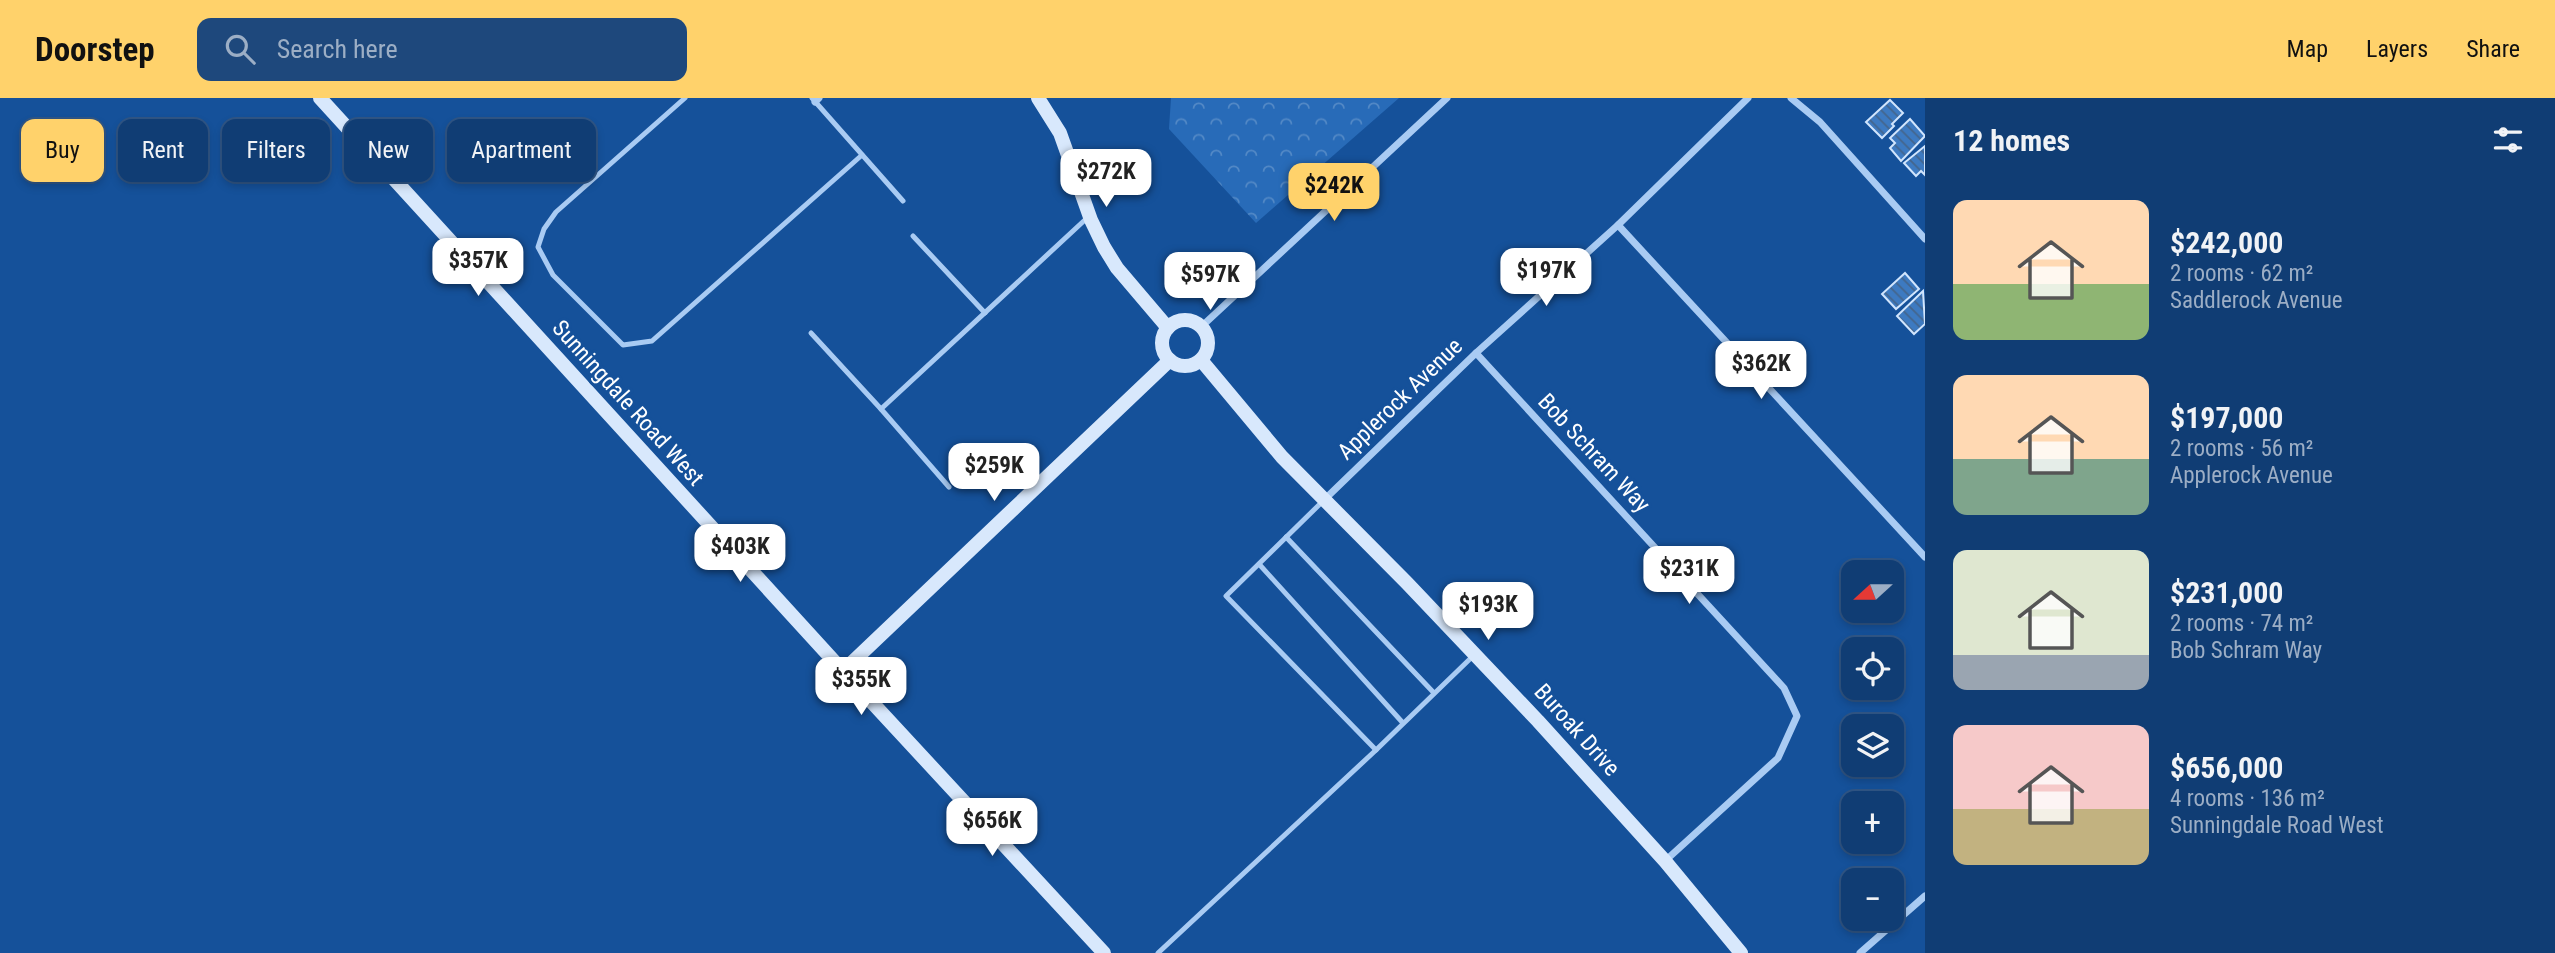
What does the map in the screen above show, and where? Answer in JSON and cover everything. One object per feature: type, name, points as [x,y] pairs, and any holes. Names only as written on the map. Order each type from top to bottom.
[{"type":"street","name":"Sunningdale Road West","points":[[320,98],[1104,953]]},
{"type":"street","points":[[1038,98],[1060,133],[1104,247],[1117,268],[1168,328]]},
{"type":"street","points":[[1201,327],[1447,98]]},
{"type":"street","name":"Applerock Avenue","points":[[1325,499],[1476,353],[1618,225],[1748,98]]},
{"type":"street","points":[[1791,98],[1820,122],[1925,239]]},
{"type":"street","points":[[1618,225],[1925,558]]},
{"type":"street","points":[[1186,320],[1201,327],[1208,338],[1207,350],[1201,360],[1191,365],[1179,365],[1170,360],[1163,349],[1162,341],[1168,328],[1177,321],[1186,320]]},
{"type":"street","name":"Bob Schram Way","points":[[1476,353],[1784,688],[1797,716],[1778,758],[1665,861]]},
{"type":"street","points":[[843,671],[1170,360]]},
{"type":"street","name":"Buroak Drive","points":[[1201,360],[1282,457],[1475,654],[1665,861],[1741,953]]},
{"type":"street","points":[[1860,953],[1925,896]]},
{"type":"lane","points":[[685,98],[556,212],[544,229],[538,247],[553,275],[623,345],[652,341],[862,155]]},
{"type":"lane","points":[[815,99],[903,201]]},
{"type":"lane","points":[[881,409],[1090,216]]},
{"type":"lane","points":[[913,236],[985,313]]},
{"type":"lane","points":[[811,333],[949,487]]},
{"type":"lane","points":[[1325,499],[1226,596],[1376,750]]},
{"type":"lane","points":[[1286,537],[1434,693]]},
{"type":"lane","points":[[1259,564],[1404,723]]},
{"type":"lane","points":[[1158,953],[1475,654]]},
{"type":"green space","points":[[1171,98],[1399,98],[1256,223],[1169,129]]},
{"type":"building","points":[[1890,100],[1903,113],[1882,138],[1866,122]]},
{"type":"building","points":[[1910,119],[1925,136],[1901,161],[1890,148],[1895,143],[1890,138]]},
{"type":"building","points":[[1925,146],[1925,175],[1921,171],[1916,176],[1904,163]]},
{"type":"building","points":[[1905,273],[1919,289],[1896,309],[1882,294]]},
{"type":"building","points":[[1923,291],[1925,324],[1914,334],[1897,316]]}]
